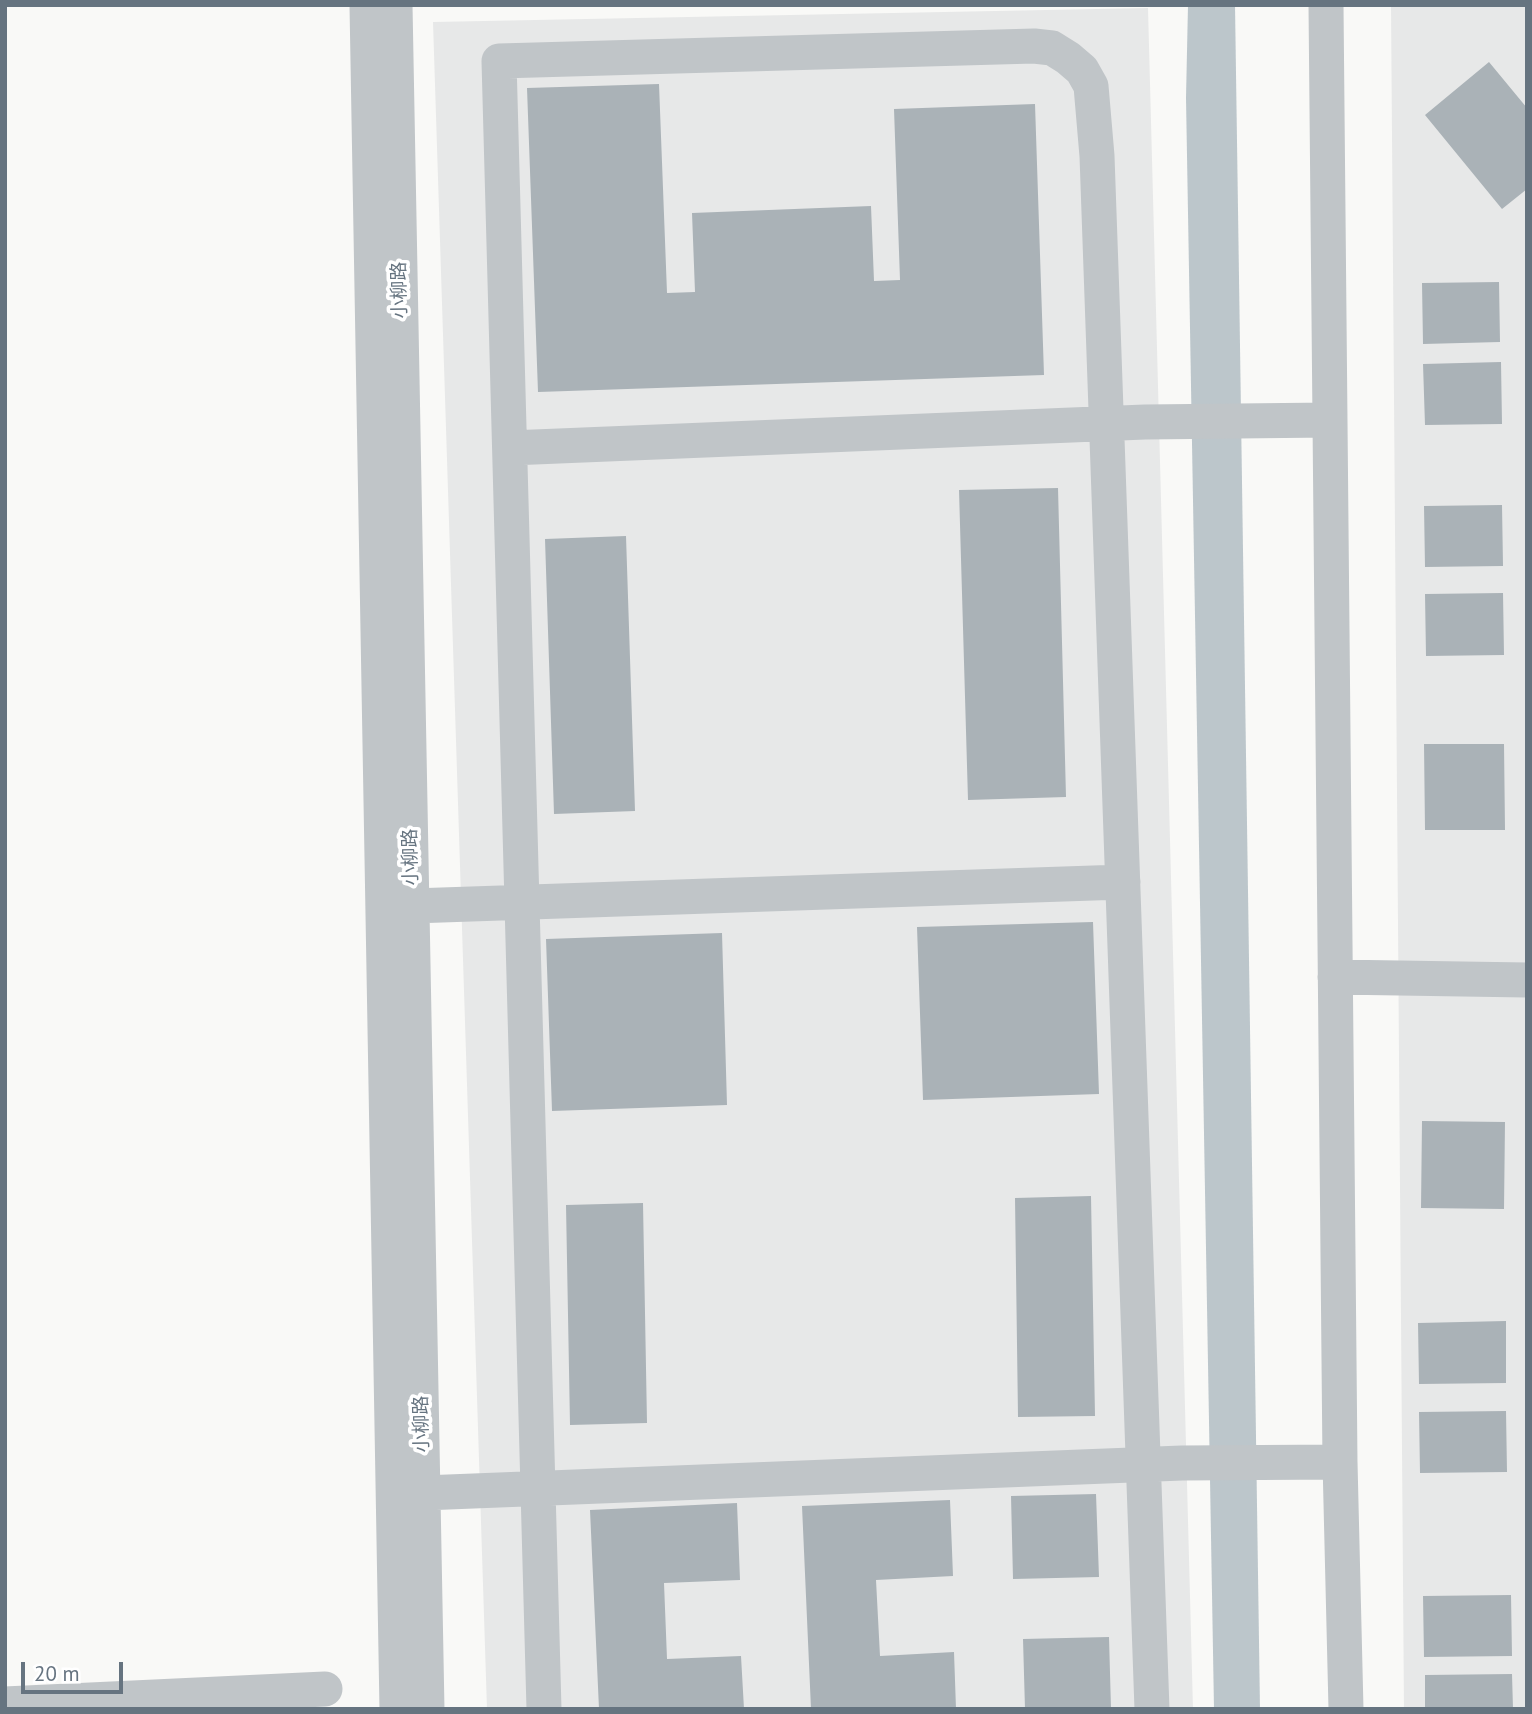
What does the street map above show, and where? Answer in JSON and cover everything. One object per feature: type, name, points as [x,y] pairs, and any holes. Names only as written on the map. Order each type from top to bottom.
[{"type":"street","name":"小柳路","points":[[367,5],[397,1709]]},
{"type":"street","name":"小柳路","points":[[395,5],[427,1709]]},
{"type":"street","points":[[1326,5],[1340,1462],[1346,1709]]},
{"type":"street","points":[[544,1709],[499,61],[1034,46],[1052,48],[1060,53],[1082,71],[1091,86],[1097,156],[1152,1709]]},
{"type":"street","points":[[510,448],[1145,422],[1330,420]]},
{"type":"street","points":[[412,906],[1123,882]]},
{"type":"street","points":[[1335,978],[1527,980]]},
{"type":"street","points":[[423,1493],[1182,1463],[1340,1462]]},
{"type":"street","points":[[5,1704],[128,1703],[325,1689]]},
{"type":"shaded area","points":[[1188,5],[1235,5],[1260,1709],[1214,1709],[1186,98]]},
{"type":"shaded area","points":[[1391,5],[1527,5],[1527,1709],[1404,1709]]},
{"type":"shaded area","points":[[1148,8],[1193,1709],[487,1709],[433,22]]},
{"type":"building","points":[[1489,62],[1527,108],[1527,189],[1502,209],[1425,115]]},
{"type":"building","points":[[659,84],[667,293],[695,292],[692,213],[871,206],[874,281],[900,280],[894,109],[1035,104],[1044,375],[538,392],[527,88]]},
{"type":"building","points":[[1499,282],[1500,342],[1423,344],[1422,283]]},
{"type":"building","points":[[1501,362],[1502,424],[1425,425],[1423,364]]},
{"type":"building","points":[[1058,488],[1066,797],[968,800],[959,490]]},
{"type":"building","points":[[1502,505],[1503,566],[1425,567],[1424,506]]},
{"type":"building","points":[[626,536],[635,811],[554,814],[545,539]]},
{"type":"building","points":[[1503,593],[1504,655],[1426,656],[1425,594]]},
{"type":"building","points":[[1424,744],[1504,744],[1505,830],[1425,830]]},
{"type":"building","points":[[1093,922],[1099,1094],[923,1100],[917,927]]},
{"type":"building","points":[[722,933],[727,1105],[552,1111],[546,939]]},
{"type":"building","points":[[1422,1121],[1505,1122],[1504,1209],[1421,1208]]},
{"type":"building","points":[[1091,1196],[1095,1416],[1018,1417],[1015,1198]]},
{"type":"building","points":[[643,1203],[647,1423],[570,1425],[566,1205]]},
{"type":"building","points":[[1506,1321],[1506,1383],[1419,1384],[1418,1323]]},
{"type":"building","points":[[1506,1411],[1507,1472],[1420,1473],[1419,1412]]},
{"type":"building","points":[[1096,1494],[1099,1577],[1013,1579],[1011,1496]]},
{"type":"building","points":[[950,1500],[953,1576],[876,1580],[880,1656],[954,1652],[956,1709],[811,1709],[802,1506]]},
{"type":"building","points":[[737,1503],[740,1580],[664,1583],[667,1659],[741,1656],[744,1709],[599,1709],[590,1510]]},
{"type":"building","points":[[1511,1595],[1512,1656],[1424,1657],[1423,1596]]},
{"type":"building","points":[[1109,1637],[1111,1709],[1025,1709],[1023,1639]]},
{"type":"building","points":[[1512,1674],[1513,1709],[1425,1709],[1425,1675]]}]
